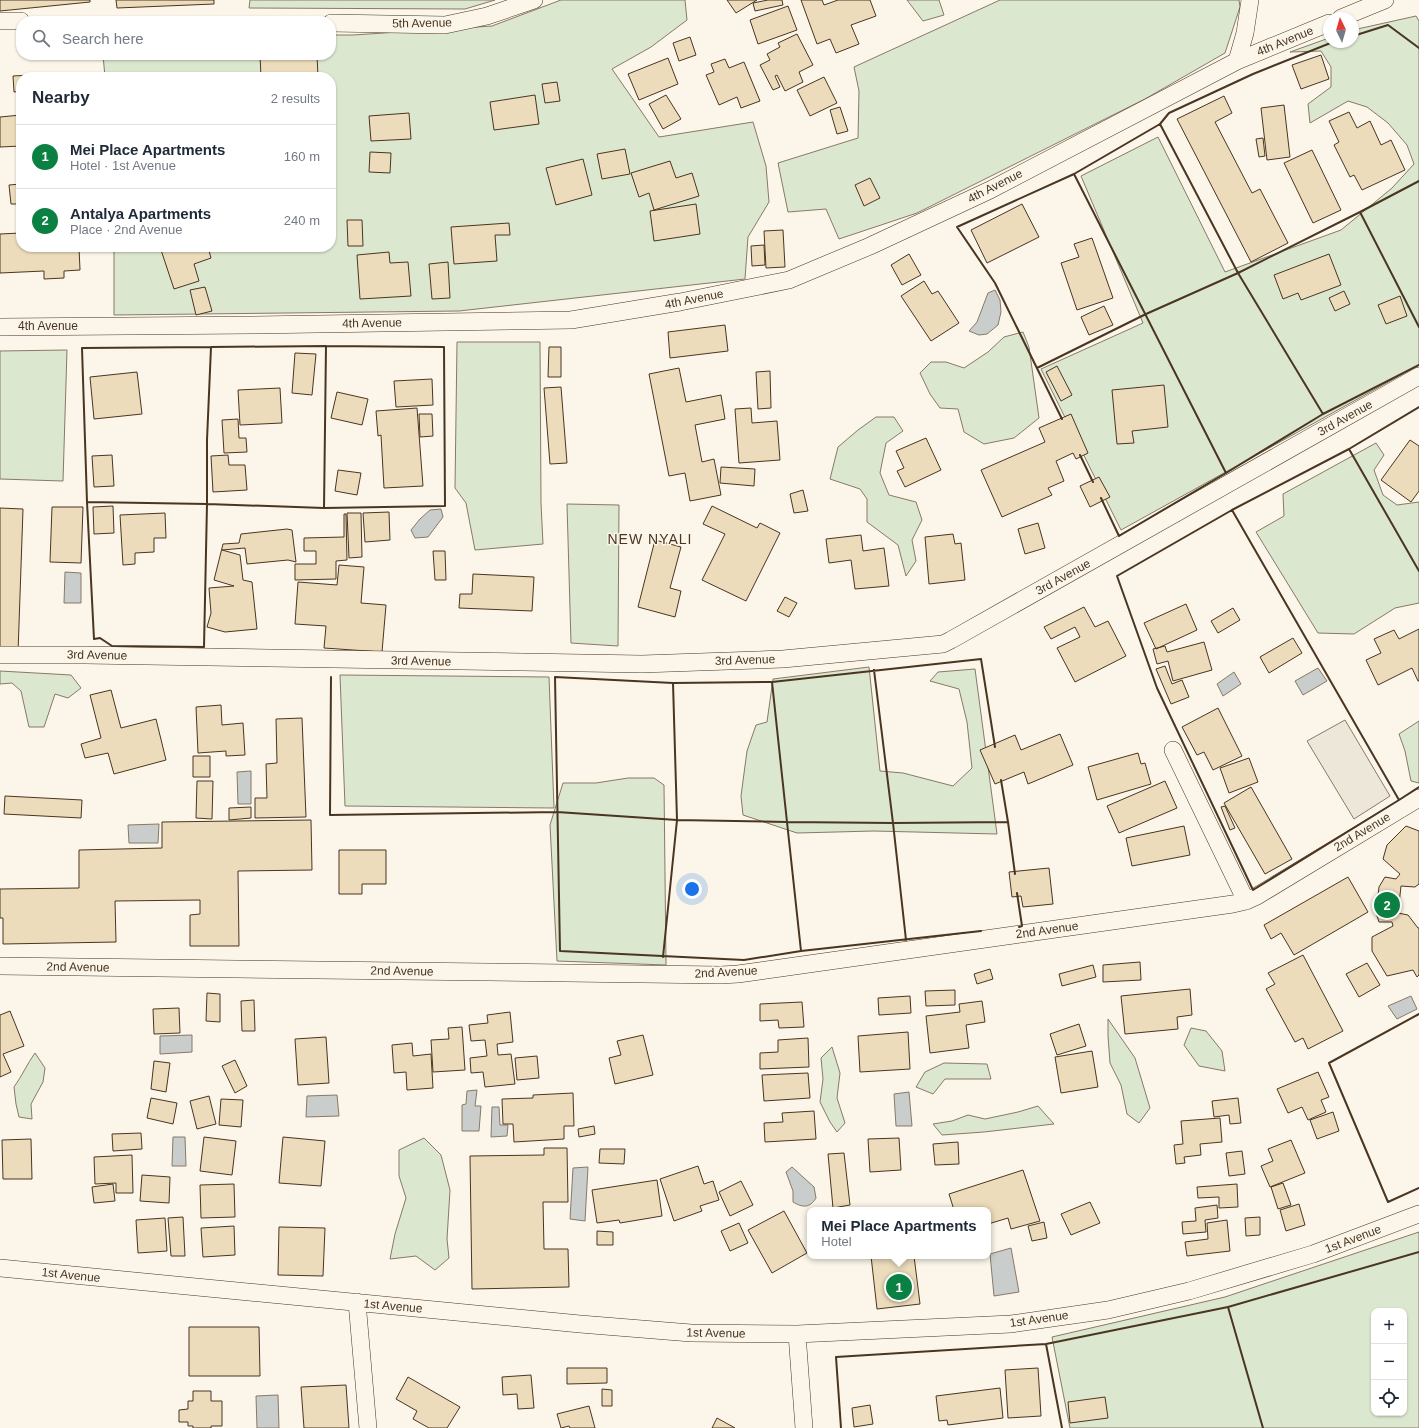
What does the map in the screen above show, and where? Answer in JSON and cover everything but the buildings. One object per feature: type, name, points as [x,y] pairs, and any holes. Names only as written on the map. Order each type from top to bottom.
[{"type":"street","name":"5th Avenue","points":[[336,23],[445,25],[487,16],[534,0]]},
{"type":"street","points":[[1237,61],[1245,33],[1250,0]]},
{"type":"street","points":[[1356,12],[1385,0]]},
{"type":"street","points":[[0,21],[16,21]]},
{"type":"street","name":"4th Avenue","points":[[0,327],[571,320],[680,302],[789,280],[870,246],[990,190],[1237,61],[1323,25]]},
{"type":"street","name":"3rd Avenue","points":[[0,655],[93,655],[642,664],[784,658],[943,644],[1419,376]]},
{"type":"street","points":[[1173,750],[1246,901]]},
{"type":"street","name":"2nd Avenue","points":[[0,966],[721,975],[761,971],[1246,901],[1257,896],[1419,798]]},
{"type":"street","name":"1st Avenue","points":[[0,1268],[691,1333],[797,1334],[1011,1324],[1108,1310],[1189,1291],[1313,1254],[1419,1214]]},
{"type":"street","points":[[357,1302],[368,1428]]},
{"type":"street","points":[[797,1334],[804,1428]]},
{"type":"green space","points":[[250,0],[495,0],[465,9],[249,8]]},
{"type":"green space","points":[[561,0],[685,0],[687,20],[651,47],[612,69],[659,137],[753,122],[766,166],[769,202],[748,237],[745,279],[459,311],[114,315],[114,252],[336,252],[336,72],[105,72],[103,60],[336,60],[336,35],[492,26]]},
{"type":"green space","points":[[907,0],[939,0],[944,15],[923,21]]},
{"type":"green space","points":[[1000,0],[1239,0],[1240,7],[1225,53],[1145,99],[917,213],[839,239],[826,209],[788,212],[778,163],[858,138],[859,91],[854,67]]},
{"type":"green space","points":[[1416,16],[1419,21],[1419,365],[1121,530],[1041,369],[1143,323],[1081,176],[1158,137],[1225,272],[1341,230],[1392,188],[1414,164],[1407,145],[1388,123],[1367,107],[1348,101],[1310,123],[1308,104],[1331,87],[1331,67],[1321,51],[1290,52],[1323,40],[1323,48],[1359,48],[1359,29]]},
{"type":"green space","points":[[1023,332],[1029,347],[1039,418],[1014,438],[984,444],[964,432],[958,409],[940,408],[930,394],[920,373],[931,362],[946,362],[964,368],[988,352],[1004,337]]},
{"type":"green space","points":[[457,342],[540,342],[541,503],[543,544],[475,550],[466,503],[455,488]]},
{"type":"green space","points":[[67,350],[63,481],[0,479],[0,351]]},
{"type":"green space","points":[[876,417],[894,417],[903,431],[886,443],[880,473],[889,495],[916,502],[922,520],[912,540],[916,561],[906,576],[898,545],[867,522],[867,499],[860,489],[830,479],[838,447]]},
{"type":"green space","points":[[1376,443],[1384,455],[1374,470],[1383,495],[1397,505],[1419,502],[1419,603],[1395,608],[1354,634],[1318,633],[1256,532],[1284,516],[1283,494]]},
{"type":"green space","points":[[567,504],[619,505],[618,646],[571,643]]},
{"type":"green space","points":[[869,667],[880,771],[903,773],[953,786],[972,768],[967,722],[959,689],[930,681],[938,672],[975,669],[997,834],[874,831],[797,833],[743,815],[741,796],[747,751],[756,725],[767,722],[773,679]]},
{"type":"green space","points":[[0,671],[71,675],[81,688],[68,698],[55,694],[44,727],[29,727],[21,691],[12,683],[0,684]]},
{"type":"green space","points":[[340,675],[549,677],[554,808],[345,806]]},
{"type":"green space","points":[[1419,721],[1419,783],[1411,781],[1405,751],[1399,734]]},
{"type":"green space","points":[[628,778],[654,778],[664,785],[666,965],[557,961],[550,825],[563,783],[596,783]]},
{"type":"green space","points":[[1108,1019],[1135,1058],[1150,1108],[1139,1123],[1127,1114],[1121,1085],[1110,1063]]},
{"type":"green space","points":[[1191,1028],[1206,1031],[1222,1051],[1225,1071],[1199,1066],[1184,1045]]},
{"type":"green space","points":[[832,1047],[840,1073],[837,1098],[845,1123],[837,1132],[820,1102],[823,1079],[821,1058]]},
{"type":"green space","points":[[35,1053],[45,1068],[43,1082],[31,1104],[32,1119],[19,1117],[14,1087]]},
{"type":"green space","points":[[944,1063],[987,1064],[991,1079],[945,1079],[933,1094],[916,1087],[925,1072]]},
{"type":"green space","points":[[1038,1106],[1054,1124],[942,1135],[933,1124],[952,1121],[968,1115],[985,1119]]},
{"type":"green space","points":[[424,1138],[441,1155],[450,1190],[447,1239],[449,1258],[435,1270],[416,1256],[390,1259],[395,1234],[406,1198],[399,1176],[399,1150]]},
{"type":"green space","points":[[1419,1232],[1419,1428],[1070,1428],[1052,1337],[1225,1297]]},
{"type":"shaded area","points":[[995,290],[1000,300],[1001,312],[998,325],[987,334],[979,335],[969,331],[977,322],[988,293]]},
{"type":"shaded area","points":[[441,509],[443,517],[428,537],[415,538],[411,530],[420,519],[430,510]]},
{"type":"shaded area","points":[[65,572],[81,573],[81,603],[64,603]]},
{"type":"shaded area","points":[[1318,668],[1327,681],[1303,695],[1295,681]]},
{"type":"shaded area","points":[[1234,672],[1241,684],[1223,696],[1217,684]]},
{"type":"shaded area","points":[[1345,720],[1390,796],[1354,819],[1307,741]]},
{"type":"shaded area","points":[[251,771],[251,804],[238,804],[237,772]]},
{"type":"shaded area","points":[[159,824],[158,843],[129,843],[128,825]]},
{"type":"shaded area","points":[[1411,996],[1417,1009],[1397,1019],[1388,1006]]},
{"type":"shaded area","points":[[192,1035],[192,1052],[160,1054],[160,1036]]},
{"type":"shaded area","points":[[477,1090],[475,1106],[481,1106],[479,1131],[462,1131],[462,1105],[466,1104],[467,1091]]},
{"type":"shaded area","points":[[909,1092],[912,1126],[896,1126],[894,1094]]},
{"type":"shaded area","points":[[337,1095],[339,1116],[306,1117],[307,1096]]},
{"type":"shaded area","points":[[492,1107],[499,1107],[500,1125],[508,1125],[507,1136],[491,1137]]},
{"type":"shaded area","points":[[173,1137],[185,1137],[186,1166],[172,1166]]},
{"type":"shaded area","points":[[588,1167],[585,1221],[570,1219],[573,1168]]},
{"type":"shaded area","points":[[792,1167],[814,1187],[816,1198],[809,1205],[803,1206],[793,1202],[793,1191],[786,1172]]},
{"type":"shaded area","points":[[1011,1248],[1019,1292],[994,1296],[991,1254]]},
{"type":"shaded area","points":[[278,1395],[279,1428],[257,1428],[256,1396]]},
{"type":"wall","points":[[1359,34],[1388,25],[1419,48]]},
{"type":"wall","points":[[1160,124],[1169,113],[1253,74],[1323,46]]},
{"type":"wall","points":[[1062,419],[995,283],[957,227],[1074,174],[1226,473],[1323,414],[1238,273],[1160,124],[1074,174]]},
{"type":"wall","points":[[1037,368],[1146,314],[1238,273],[1419,181]]},
{"type":"wall","points":[[1360,212],[1419,327]]},
{"type":"wall","points":[[87,502],[207,504],[204,647],[112,646],[100,638],[94,639],[87,502],[82,348],[211,347],[207,440],[207,504],[324,508],[326,346],[211,347]]},
{"type":"wall","points":[[324,508],[445,506],[444,347],[326,346]]},
{"type":"wall","points":[[1323,414],[1419,365]]},
{"type":"wall","points":[[1349,449],[1419,407]]},
{"type":"wall","points":[[1232,510],[1349,449],[1419,571]]},
{"type":"wall","points":[[1080,455],[1093,482]]},
{"type":"wall","points":[[1101,498],[1119,536],[1226,473]]},
{"type":"wall","points":[[1232,510],[1399,800],[1253,890],[1157,688],[1117,576],[1232,510]]},
{"type":"wall","points":[[981,931],[801,951],[744,960],[560,951],[555,677],[673,683],[772,682],[981,659],[995,747]]},
{"type":"wall","points":[[874,670],[893,823],[1008,822],[1001,780]]},
{"type":"wall","points":[[331,677],[330,815],[557,812],[677,820],[673,683]]},
{"type":"wall","points":[[772,682],[787,822],[893,823],[906,940]]},
{"type":"wall","points":[[1399,800],[1419,787]]},
{"type":"wall","points":[[663,957],[677,820],[787,822],[801,951]]},
{"type":"wall","points":[[1008,822],[1015,874]]},
{"type":"wall","points":[[1017,893],[1022,926],[1019,927]]},
{"type":"wall","points":[[1419,1014],[1329,1063],[1388,1202],[1419,1188]]},
{"type":"wall","points":[[1228,1307],[1419,1252]]},
{"type":"wall","points":[[1046,1344],[1228,1307],[1263,1428]]},
{"type":"wall","points":[[841,1428],[836,1357],[1046,1344],[1062,1428]]},
{"type":"place","name":"Antalya Apartments","points":[[1387,905]]},
{"type":"place","name":"Mei Place Apartments","points":[[899,1287]]},
{"type":"district","name":"NEW NYALI","points":[[650,539]]}]
